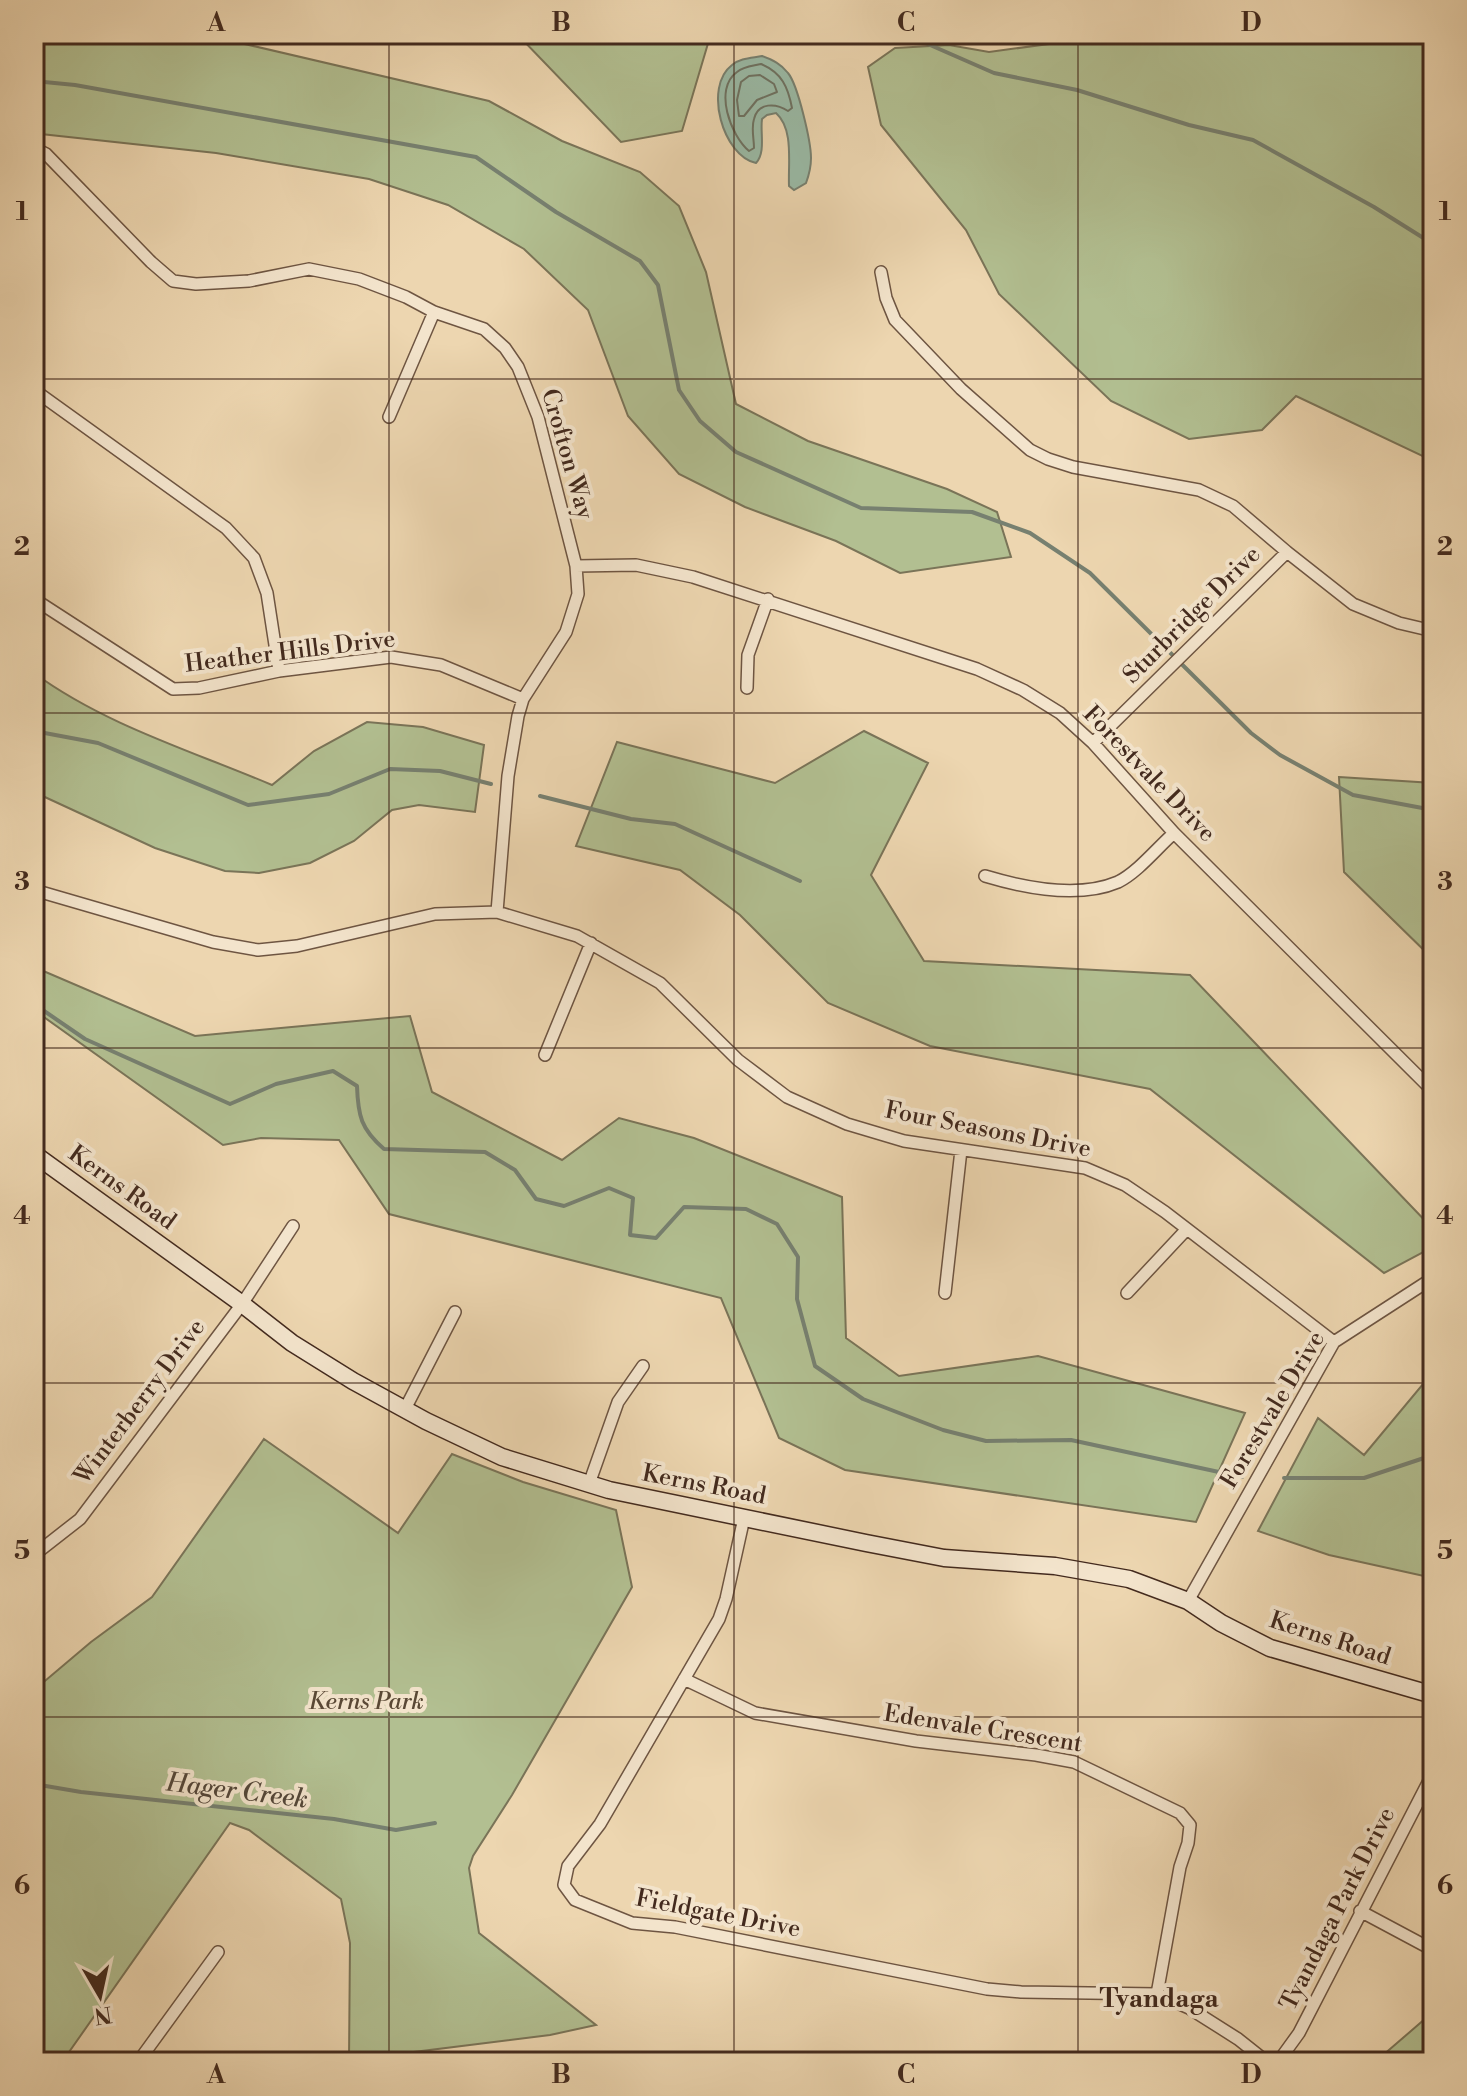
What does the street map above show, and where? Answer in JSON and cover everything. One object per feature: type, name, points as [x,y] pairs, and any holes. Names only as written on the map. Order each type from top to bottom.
[{"type":"street","name":"Crofton Way","points":[[34,148],[46,154],[173,281],[196,284],[249,281],[309,269],[359,279],[406,297],[434,312],[484,329],[505,348],[518,367],[538,417],[576,566],[578,594],[566,632],[523,699],[508,776],[497,912]]},
{"type":"street","points":[[881,272],[886,298],[895,320],[961,389],[1030,450],[1073,467],[1199,490],[1233,506],[1353,604],[1399,623],[1433,631]]},
{"type":"street","points":[[389,417],[434,312]]},
{"type":"street","points":[[34,390],[226,528],[254,558],[267,593],[279,671]]},
{"type":"street","name":"Sturbridge Drive","points":[[1093,743],[1287,552]]},
{"type":"street","name":"Forestvale Drive","points":[[576,566],[636,565],[693,577],[977,669],[1035,697],[1060,713],[1093,743],[1174,833],[1433,1091]]},
{"type":"street","name":"Heather Hills Drive","points":[[34,599],[173,689],[199,688],[279,671],[391,657],[441,665],[523,699]]},
{"type":"street","points":[[747,688],[748,655],[768,599]]},
{"type":"street","points":[[985,876],[1018,886],[1086,890],[1119,881],[1174,833]]},
{"type":"street","name":"Four Seasons Drive","points":[[34,890],[213,942],[258,950],[297,946],[435,914],[497,912],[528,920],[591,943],[660,983],[738,1060],[787,1097],[847,1124],[904,1141],[1009,1154],[1085,1168],[1125,1185],[1334,1342]]},
{"type":"street","points":[[545,1055],[591,943]]},
{"type":"street","points":[[945,1293],[961,1150]]},
{"type":"street","name":"Kerns Road","points":[[34,1154],[292,1343],[353,1381],[502,1457],[609,1490],[944,1558],[1091,1571],[1129,1579],[1188,1601],[1221,1623],[1270,1648],[1433,1695]]},
{"type":"street","name":"Winterberry Drive","points":[[34,1555],[80,1519],[242,1304],[293,1226]]},
{"type":"street","points":[[1127,1293],[1186,1230]]},
{"type":"street","name":"Forestvale Drive","points":[[1188,1601],[1334,1342],[1433,1278]]},
{"type":"street","points":[[405,1409],[455,1312]]},
{"type":"street","points":[[589,1484],[618,1402],[643,1366]]},
{"type":"street","name":"Fieldgate Drive","points":[[744,1518],[719,1619],[600,1824],[568,1866],[564,1885],[575,1900],[632,1923],[675,1927],[987,1989],[1157,1994],[1189,2008],[1238,2039],[1267,2062]]},
{"type":"street","name":"Edenvale Crescent","points":[[684,1679],[755,1713],[916,1741],[1074,1762],[1180,1813],[1190,1825],[1188,1843],[1180,1867],[1157,1994]]},
{"type":"street","name":"Tyandaga Park Drive","points":[[1278,2062],[1299,2033],[1433,1773]]},
{"type":"street","points":[[1360,1911],[1433,1950]]},
{"type":"street","points":[[138,2062],[218,1952]]},
{"type":"green space","points":[[34,34],[202,34],[489,101],[562,141],[640,172],[679,206],[706,272],[736,404],[808,441],[947,489],[997,512],[1011,557],[900,573],[836,541],[745,507],[679,474],[628,416],[588,310],[524,249],[448,205],[369,179],[216,153],[41,134],[34,128]]},
{"type":"green space","points":[[517,34],[706,34],[709,40],[682,131],[621,142]]},
{"type":"green space","points":[[1123,34],[1433,34],[1433,461],[1296,396],[1262,430],[1189,439],[1111,401],[999,294],[966,230],[881,125],[868,67],[895,48],[949,45],[989,52]]},
{"type":"green space","points":[[34,673],[119,722],[272,785],[314,751],[367,722],[423,727],[484,745],[475,812],[419,805],[392,810],[354,841],[310,863],[259,873],[225,871],[155,848],[34,792]]},
{"type":"green space","points":[[864,731],[928,763],[871,875],[924,961],[1190,975],[1433,1229],[1433,1247],[1384,1273],[1150,1089],[930,1046],[828,1003],[740,915],[680,870],[576,846],[617,742],[775,783]]},
{"type":"green space","points":[[1339,777],[1433,783],[1433,959],[1344,872]]},
{"type":"green space","points":[[34,967],[195,1036],[410,1016],[432,1092],[562,1160],[619,1118],[694,1138],[842,1197],[846,1338],[899,1376],[1038,1356],[1245,1413],[1196,1522],[845,1470],[779,1438],[721,1298],[389,1214],[339,1140],[261,1138],[223,1145],[34,1010]]},
{"type":"green space","points":[[1433,1372],[1433,1578],[1329,1555],[1258,1531],[1318,1418],[1364,1455]]},
{"type":"green space","name":"Kerns Park","points":[[264,1439],[398,1533],[452,1454],[523,1482],[616,1510],[632,1587],[512,1795],[473,1856],[469,1868],[479,1933],[596,2025],[550,2035],[349,2060],[350,1943],[341,1899],[249,1830],[230,1823],[62,2062],[34,2062],[34,1685],[39,1686],[152,1597]]},
{"type":"green space","points":[[1433,2012],[1433,2062],[1375,2062]]},
{"type":"water","points":[[762,56],[788,73],[803,114],[811,165],[806,183],[794,190],[789,186],[788,137],[776,113],[762,119],[762,148],[756,163],[744,158],[734,148],[721,120],[718,104],[723,75],[739,61]]},
{"type":"waterway","points":[[905,34],[994,73],[1077,90],[1189,125],[1253,140],[1374,207],[1433,244]]},
{"type":"waterway","points":[[34,81],[75,85],[476,157],[556,212],[640,261],[658,285],[679,390],[700,421],[736,452],[861,508],[972,512],[1030,533],[1090,573],[1251,733],[1280,755],[1353,795],[1433,810]]},
{"type":"waterway","points":[[34,731],[98,743],[248,805],[329,794],[390,769],[440,771],[491,784]]},
{"type":"waterway","points":[[540,796],[631,819],[675,824],[800,881]]},
{"type":"waterway","points":[[34,1004],[85,1039],[230,1104],[276,1084],[333,1071],[357,1086],[362,1121],[384,1149],[485,1152],[515,1170],[536,1199],[564,1206],[609,1188],[633,1198],[630,1235],[656,1238],[684,1207],[746,1209],[777,1224],[798,1257],[797,1299],[815,1366],[863,1399],[943,1430],[986,1441],[1071,1440],[1242,1477]]},
{"type":"waterway","points":[[1284,1478],[1364,1478],[1433,1455]]},
{"type":"waterway","name":"Hager Creek","points":[[34,1784],[81,1792],[334,1819],[396,1830],[435,1823]]},
{"type":"district","name":"Tyandaga","points":[[1159,1999]]}]
